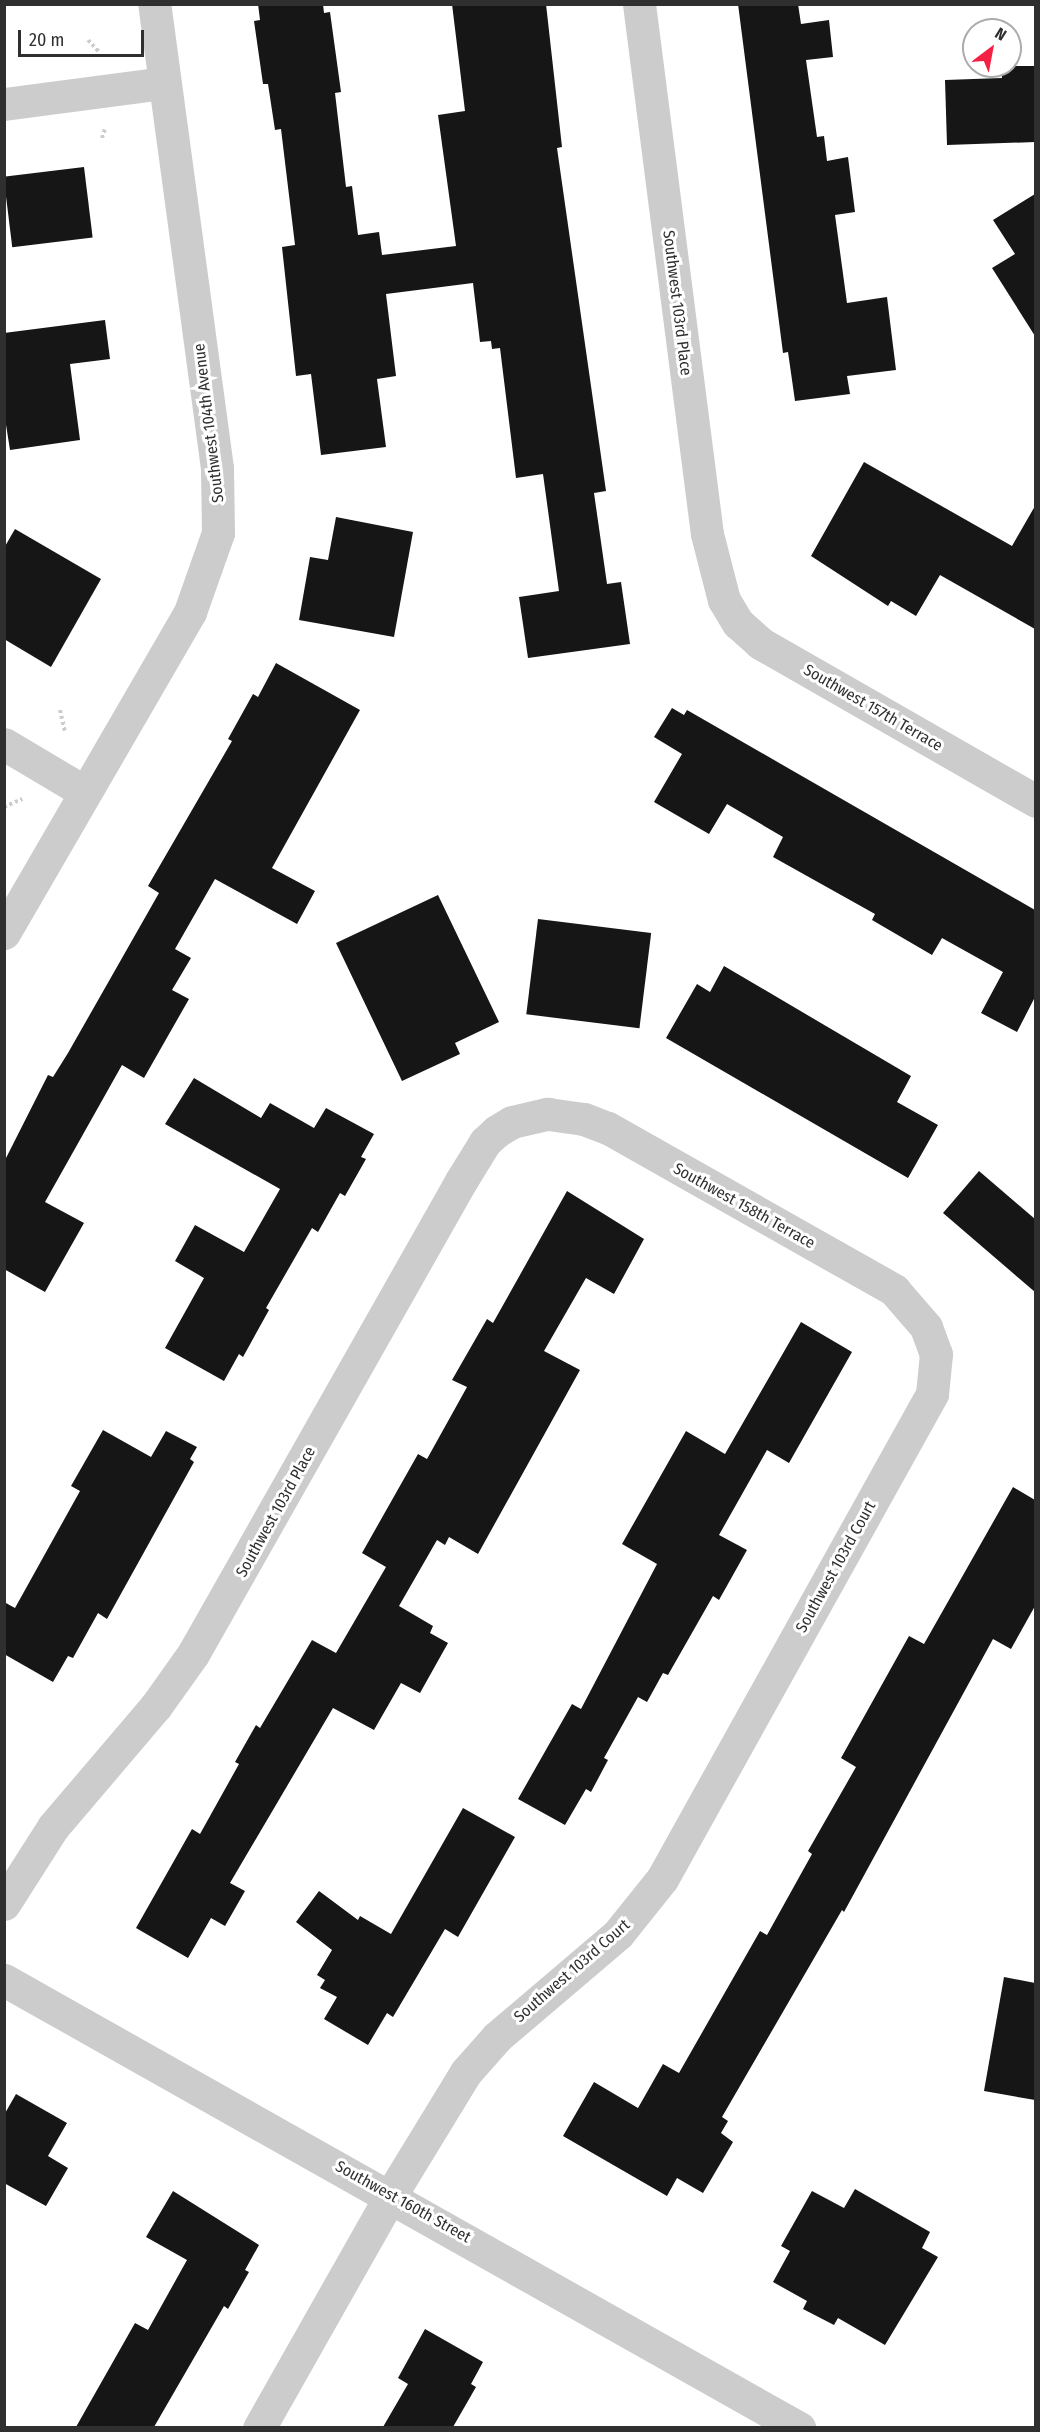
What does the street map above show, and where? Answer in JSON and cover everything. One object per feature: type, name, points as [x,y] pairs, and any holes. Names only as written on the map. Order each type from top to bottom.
[{"type":"street","name":"Southwest 104th Avenue","points":[[4,933],[190,612],[218,533],[217,468],[154,4]]},
{"type":"street","name":"Southwest 103rd Place","points":[[639,4],[707,534],[724,600]]},
{"type":"street","points":[[4,104],[164,83]]},
{"type":"street","name":"Southwest 157th Terrace","points":[[724,600],[738,623],[760,644],[1035,801]]},
{"type":"street","points":[[4,744],[85,792]]},
{"type":"street","name":"Southwest 158th Terrace","points":[[531,1117],[561,1115],[608,1128],[894,1290],[916,1314],[933,1341]]},
{"type":"street","name":"Southwest 103rd Place","points":[[4,1904],[53,1827],[156,1706],[193,1654],[485,1142],[512,1122],[531,1117]]},
{"type":"street","name":"Southwest 103rd Court","points":[[259,2427],[391,2195],[476,2060],[497,2037],[618,1934],[656,1889],[932,1394],[936,1367],[933,1341]]},
{"type":"street","name":"Southwest 160th Street","points":[[4,1980],[391,2195],[799,2427]]},
{"type":"path","points":[[88,40],[103,57]]},
{"type":"path","points":[[60,710],[64,731]]},
{"type":"path","points":[[4,807],[23,799]]},
{"type":"building","points":[[258,4],[323,4],[324,13],[330,12],[341,92],[335,93],[346,187],[352,186],[358,235],[379,232],[382,255],[456,246],[438,115],[465,111],[452,4],[546,4],[562,147],[557,148],[606,491],[594,493],[607,584],[621,582],[630,644],[528,658],[519,597],[559,591],[543,474],[516,478],[500,348],[492,349],[491,341],[480,342],[473,283],[386,294],[396,376],[377,379],[386,447],[321,455],[311,374],[296,376],[282,247],[295,245],[281,129],[275,130],[268,84],[263,84],[254,21],[260,20]]},
{"type":"building","points":[[738,4],[798,4],[801,24],[829,20],[833,57],[806,60],[817,137],[824,136],[827,161],[848,157],[855,212],[835,215],[847,303],[887,297],[896,370],[847,376],[850,394],[795,401],[788,352],[783,353]]},
{"type":"building","points":[[1022,66],[1035,66],[1035,142],[947,145],[945,80],[1022,78]]},
{"type":"building","points":[[84,167],[93,237],[12,247],[4,177]]},
{"type":"building","points":[[1035,194],[1035,336],[992,268],[1015,254],[993,220]]},
{"type":"building","points":[[105,320],[110,359],[70,364],[80,440],[10,450],[4,412],[4,333]]},
{"type":"building","points":[[864,462],[1012,546],[1035,506],[1035,629],[940,575],[916,616],[891,601],[888,606],[811,556]]},
{"type":"building","points":[[336,517],[413,532],[394,637],[299,620],[310,557],[328,560]]},
{"type":"building","points":[[15,529],[101,579],[51,667],[4,639],[4,548]]},
{"type":"building","points":[[276,663],[360,710],[272,868],[315,891],[297,924],[215,879],[175,949],[191,958],[172,990],[189,999],[144,1078],[122,1065],[45,1202],[84,1223],[45,1292],[4,1269],[4,1162],[48,1075],[53,1077],[68,1053],[159,893],[148,886],[232,741],[228,739],[253,694],[258,697]]},
{"type":"building","points":[[672,708],[684,715],[687,710],[1035,910],[1035,997],[1017,1032],[981,1013],[1003,972],[942,938],[932,955],[872,920],[875,914],[773,857],[783,837],[727,804],[709,834],[654,802],[682,754],[654,737]]},
{"type":"building","points":[[438,895],[499,1022],[455,1043],[460,1054],[402,1081],[336,943]]},
{"type":"building","points":[[538,919],[651,933],[639,1028],[526,1014]]},
{"type":"building","points":[[724,966],[911,1076],[897,1102],[938,1125],[908,1178],[666,1038],[697,984],[710,992]]},
{"type":"building","points":[[194,1078],[261,1118],[270,1103],[314,1128],[326,1108],[374,1134],[361,1157],[366,1159],[345,1196],[340,1193],[318,1232],[312,1228],[266,1308],[269,1310],[243,1357],[239,1354],[224,1381],[165,1348],[204,1278],[175,1261],[195,1225],[244,1252],[280,1189],[165,1124]]},
{"type":"building","points":[[979,1171],[1035,1219],[1035,1292],[943,1213]]},
{"type":"building","points":[[567,1191],[644,1239],[614,1294],[586,1278],[544,1351],[580,1370],[478,1554],[449,1537],[445,1545],[437,1540],[399,1606],[433,1626],[430,1633],[448,1643],[420,1693],[401,1683],[374,1730],[333,1708],[230,1883],[245,1891],[225,1926],[211,1918],[188,1958],[136,1928],[192,1829],[200,1834],[239,1764],[235,1762],[256,1725],[260,1728],[312,1640],[336,1653],[386,1567],[362,1553],[418,1454],[427,1459],[467,1387],[452,1380],[487,1319],[493,1323]]},
{"type":"building","points":[[801,1322],[852,1352],[789,1463],[767,1450],[719,1535],[747,1550],[719,1600],[713,1596],[668,1675],[663,1673],[647,1702],[638,1697],[604,1758],[608,1760],[591,1792],[586,1789],[565,1825],[518,1799],[572,1704],[581,1709],[657,1564],[622,1544],[686,1431],[725,1454]]},
{"type":"building","points":[[103,1430],[151,1457],[166,1431],[197,1447],[190,1459],[194,1462],[107,1619],[98,1613],[73,1658],[68,1656],[53,1682],[4,1654],[4,1602],[15,1608],[80,1491],[71,1486]]},
{"type":"building","points":[[1013,1487],[1035,1500],[1035,1606],[1011,1649],[993,1639],[844,1912],[842,1910],[722,2117],[728,2121],[721,2133],[733,2142],[703,2193],[677,2178],[667,2196],[563,2136],[594,2082],[638,2108],[663,2064],[679,2073],[760,1931],[767,1935],[812,1854],[808,1851],[856,1767],[841,1758],[909,1636],[924,1644]]},
{"type":"building","points":[[463,1808],[515,1837],[458,1937],[445,1929],[393,2017],[387,2013],[368,2045],[324,2019],[337,1997],[320,1988],[325,1980],[317,1975],[332,1950],[296,1922],[319,1891],[358,1920],[360,1916],[391,1934]]},
{"type":"building","points":[[1004,1977],[1035,1983],[1035,2100],[984,2091]]},
{"type":"building","points":[[16,2094],[67,2123],[48,2156],[68,2168],[46,2206],[4,2183],[4,2115]]},
{"type":"building","points":[[855,2189],[930,2232],[922,2248],[938,2257],[885,2345],[838,2318],[834,2325],[803,2309],[807,2301],[773,2282],[790,2251],[781,2246],[812,2191],[844,2208]]},
{"type":"building","points":[[173,2191],[259,2245],[245,2270],[249,2272],[228,2309],[224,2306],[154,2427],[76,2427],[135,2323],[148,2330],[187,2260],[146,2237]]},
{"type":"building","points":[[425,2329],[483,2362],[471,2384],[476,2387],[453,2427],[383,2427],[408,2384],[398,2378]]}]
